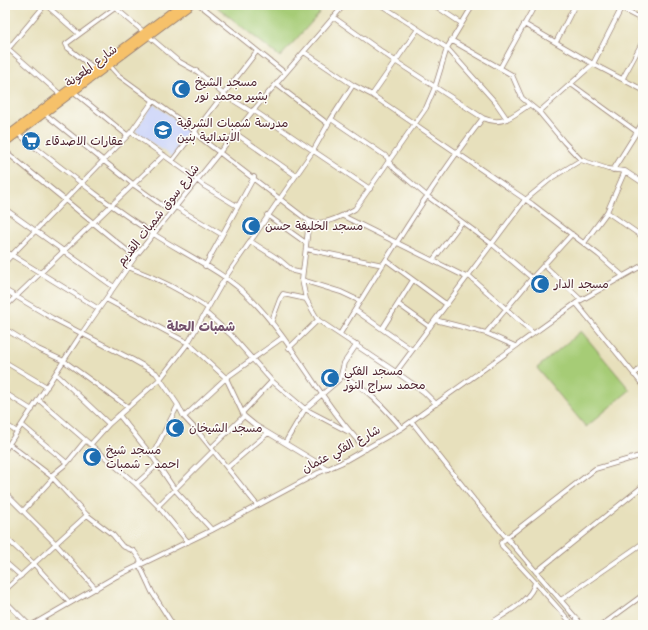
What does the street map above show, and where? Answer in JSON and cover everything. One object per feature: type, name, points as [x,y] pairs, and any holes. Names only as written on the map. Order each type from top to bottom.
[{"type":"highway","name":"شارع المعونة","points":[[5,144],[109,65],[180,5]]},
{"type":"highway","name":"شارع المعونة","points":[[5,137],[95,69],[190,5]]},
{"type":"street","points":[[5,10],[9,5]]},
{"type":"street","points":[[61,94],[7,48],[46,5],[79,34]]},
{"type":"street","points":[[200,5],[285,73]]},
{"type":"street","name":"شارع سوق شمبات القديم","points":[[5,450],[134,257],[174,206],[221,152],[252,111],[344,5]]},
{"type":"street","points":[[381,5],[447,48],[496,103],[507,119]]},
{"type":"street","points":[[434,5],[461,23]]},
{"type":"street","points":[[109,65],[153,101],[195,131],[198,136],[254,177],[309,221],[317,223],[343,216],[355,209],[416,125],[426,108],[435,87],[447,48],[473,5]]},
{"type":"street","points":[[500,68],[535,5]]},
{"type":"street","points":[[556,42],[575,5]]},
{"type":"street","points":[[614,5],[643,20]]},
{"type":"street","points":[[95,69],[68,48],[66,44],[114,6],[178,61],[204,77],[223,94],[252,111],[370,189]]},
{"type":"street","points":[[539,112],[593,64],[621,9]]},
{"type":"street","points":[[637,17],[643,10]]},
{"type":"street","points":[[334,17],[395,61],[483,118],[497,122],[507,119],[529,104]]},
{"type":"street","points":[[524,24],[593,64],[623,78],[643,90]]},
{"type":"street","points":[[372,95],[418,29]]},
{"type":"street","points":[[451,40],[500,68],[514,78],[518,91],[529,104],[539,112],[581,160],[613,170],[625,171],[642,181]]},
{"type":"street","points":[[623,78],[643,42]]},
{"type":"street","points":[[172,161],[257,51]]},
{"type":"street","points":[[304,52],[353,85],[372,95],[495,178],[524,201],[584,243],[623,276]]},
{"type":"street","points":[[276,84],[328,124]]},
{"type":"street","points":[[571,84],[637,132]]},
{"type":"street","points":[[91,444],[118,415],[160,379],[188,343],[225,278],[267,215],[313,151],[353,85]]},
{"type":"street","points":[[74,92],[129,133],[164,155],[197,181],[237,206]]},
{"type":"street","points":[[5,262],[129,133],[153,101]]},
{"type":"street","points":[[45,114],[134,185],[170,211]]},
{"type":"street","points":[[340,334],[427,196],[456,153],[483,118]]},
{"type":"street","points":[[331,119],[387,157],[389,162],[427,196],[492,244],[532,278]]},
{"type":"street","points":[[613,170],[643,122]]},
{"type":"street","points":[[235,133],[295,175]]},
{"type":"street","points":[[18,134],[112,205],[153,233],[225,278],[251,299],[271,323],[349,432],[366,449]]},
{"type":"street","points":[[5,151],[134,257]]},
{"type":"street","points":[[5,307],[164,155]]},
{"type":"street","points":[[396,372],[524,201],[552,178],[581,160]]},
{"type":"street","points":[[584,243],[607,212],[625,171]]},
{"type":"street","points":[[205,266],[221,234],[254,177]]},
{"type":"street","points":[[174,206],[221,234]]},
{"type":"street","points":[[5,209],[114,287]]},
{"type":"street","points":[[607,212],[643,237]]},
{"type":"street","points":[[267,215],[306,243]]},
{"type":"street","points":[[343,216],[467,276],[507,308],[533,333]]},
{"type":"street","points":[[309,221],[302,280],[306,299],[318,320],[357,344],[424,392],[436,404]]},
{"type":"street","points":[[433,260],[462,222]]},
{"type":"street","points":[[486,333],[532,278],[545,266],[572,234]]},
{"type":"street","points":[[250,241],[280,260],[293,271],[302,273]]},
{"type":"street","points":[[306,249],[383,265]]},
{"type":"street","points":[[5,251],[99,309]]},
{"type":"street","points":[[386,260],[446,304]]},
{"type":"street","name":"شارع الفكي عثمان","points":[[30,625],[140,564],[212,530],[366,449],[402,428],[576,303],[643,265]]},
{"type":"street","points":[[545,266],[581,300]]},
{"type":"street","points":[[128,267],[159,279],[208,308]]},
{"type":"street","points":[[302,280],[340,292],[360,301]]},
{"type":"street","points":[[382,329],[413,280]]},
{"type":"street","points":[[5,290],[52,318],[133,360],[156,374],[178,405],[184,418],[228,468],[257,505]]},
{"type":"street","points":[[271,323],[280,299],[284,294],[306,299]]},
{"type":"street","points":[[106,299],[188,343],[226,378],[244,414],[268,433],[328,468]]},
{"type":"street","points":[[576,303],[643,385]]},
{"type":"street","points":[[398,304],[430,327]]},
{"type":"street","points":[[355,310],[412,350]]},
{"type":"street","points":[[206,313],[231,335],[272,381],[305,409],[349,432]]},
{"type":"street","points":[[289,348],[318,320]]},
{"type":"street","points":[[435,320],[486,333],[515,346]]},
{"type":"street","points":[[5,329],[38,349],[64,361],[128,407]]},
{"type":"street","points":[[184,418],[226,378],[282,338]]},
{"type":"street","points":[[285,443],[305,409],[338,382],[342,375],[344,363],[357,344]]},
{"type":"street","points":[[5,362],[47,387]]},
{"type":"street","points":[[634,375],[643,364]]},
{"type":"street","points":[[56,374],[109,424]]},
{"type":"street","points":[[342,375],[362,386],[402,428]]},
{"type":"street","points":[[158,506],[175,490],[272,381]]},
{"type":"street","points":[[5,393],[32,410]]},
{"type":"street","points":[[39,400],[136,484],[158,506],[188,542]]},
{"type":"street","points":[[152,456],[178,405]]},
{"type":"street","points":[[118,415],[152,456],[175,490],[212,530]]},
{"type":"street","points":[[412,422],[439,457],[582,625]]},
{"type":"street","points":[[5,424],[17,432]]},
{"type":"street","points":[[22,425],[67,463]]},
{"type":"street","points":[[228,468],[268,433]]},
{"type":"street","points":[[22,510],[67,463],[85,441]]},
{"type":"street","points":[[9,444],[52,477],[87,515],[113,536],[122,546],[134,551],[140,561],[152,592],[173,625]]},
{"type":"street","points":[[573,625],[502,546],[501,543],[595,469],[643,455]]},
{"type":"street","points":[[136,484],[157,465]]},
{"type":"street","points":[[536,572],[643,486]]},
{"type":"street","points":[[5,493],[55,543],[96,588]]},
{"type":"street","points":[[5,590],[87,515]]},
{"type":"street","points":[[5,537],[34,564],[70,603]]},
{"type":"street","points":[[561,600],[643,543]]},
{"type":"street","points":[[5,562],[21,576]]},
{"type":"street","points":[[488,625],[519,604],[530,594],[535,582]]},
{"type":"street","points":[[602,625],[643,595]]},
{"type":"street","points":[[5,601],[30,625]]},
{"type":"shaded area","name":"مدرسة شمبات الشرقية الابتدائية بنين","points":[[153,104],[191,130],[172,157],[135,131]]},
{"type":"green space","points":[[219,5],[311,5],[320,13],[280,57],[217,7]]},
{"type":"green space","points":[[581,331],[630,390],[586,427],[537,368]]},
{"type":"place","name":"مسجد الشيخ بشير محمد نور","points":[[181,89]]},
{"type":"place","name":"مدرسة شمبات الشرقية الابتدائية بنين","points":[[163,130]]},
{"type":"place","name":"عقارات الاصدقاء","points":[[31,141]]},
{"type":"place","name":"مسجد الخليفة حسن","points":[[251,226]]},
{"type":"place","name":"مسجد الدار","points":[[540,284]]},
{"type":"place","name":"مسجد الفكي محمد سراج النور","points":[[330,378]]},
{"type":"place","name":"مسجد الشيخان","points":[[175,428]]},
{"type":"place","name":"مسجد شيخ احمد - شمبات","points":[[92,457]]},
{"type":"district","name":"شمبات الحلة","points":[[201,326]]}]
